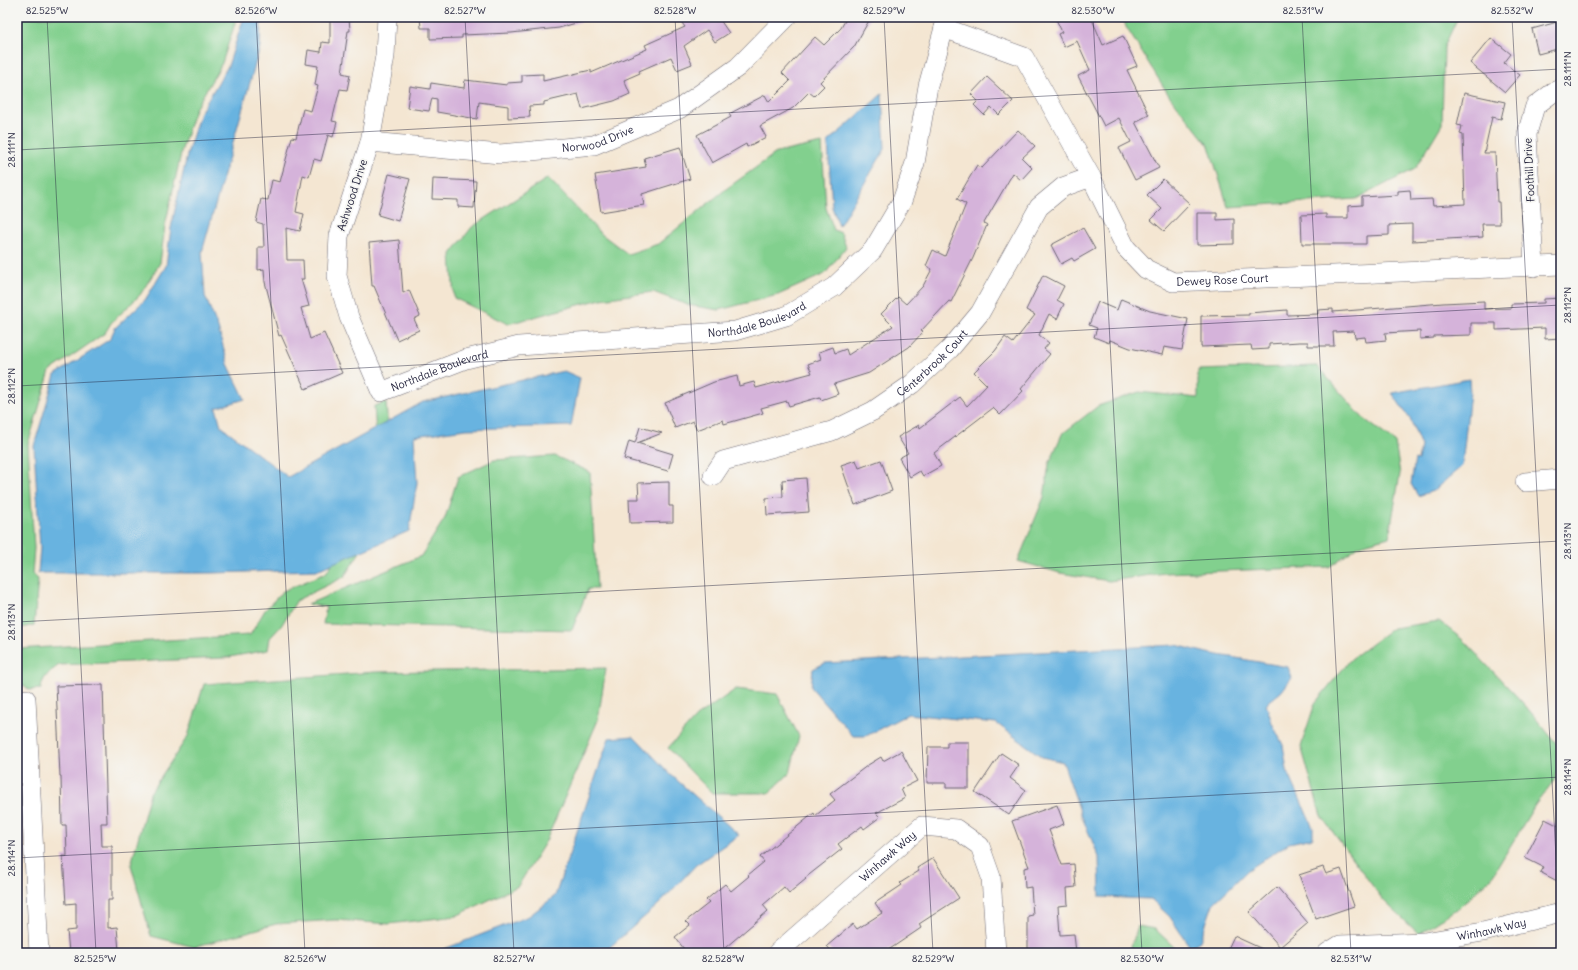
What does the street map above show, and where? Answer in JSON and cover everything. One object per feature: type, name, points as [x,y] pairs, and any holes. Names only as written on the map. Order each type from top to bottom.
[{"type":"street","name":"Ashwood Drive","points":[[381,392],[349,317],[337,276],[339,236],[370,142],[385,56],[387,17]]},
{"type":"street","name":"Norwood Drive","points":[[370,142],[500,154],[594,144],[679,109],[738,67],[787,17]]},
{"type":"street","name":"Dewey Rose Court","points":[[945,23],[1024,57],[1091,176],[1126,248],[1146,269],[1173,282],[1561,265]]},
{"type":"street","name":"Northdale Boulevard","points":[[381,392],[466,359],[520,346],[735,331],[786,316],[834,288],[873,250],[902,201],[915,163],[928,86],[945,23]]},
{"type":"street","name":"Foothill Drive","points":[[1534,267],[1527,134],[1535,106],[1555,91],[1561,89]]},
{"type":"street","name":"Centerbrook Court","points":[[713,476],[723,461],[832,431],[873,411],[912,384],[950,349],[980,313],[1039,207],[1063,187],[1091,176]]},
{"type":"street","points":[[1525,482],[1561,479]]},
{"type":"street","points":[[26,698],[39,953]]},
{"type":"street","name":"Winhawk Way","points":[[777,953],[922,826],[956,829],[980,846],[991,877],[996,953]]},
{"type":"street","name":"Winhawk Way","points":[[1327,953],[1340,945],[1424,942],[1476,933],[1561,913]]},
{"type":"green space","points":[[17,17],[237,17],[222,63],[195,109],[182,149],[165,226],[160,263],[140,295],[111,323],[105,333],[50,371],[28,444],[34,548],[32,574],[38,579],[34,625],[17,629]]},
{"type":"green space","points":[[1123,17],[1458,17],[1444,47],[1442,124],[1415,169],[1356,199],[1228,207],[1209,146],[1168,94],[1126,27]]},
{"type":"green space","points":[[822,143],[826,208],[834,230],[841,233],[846,247],[825,274],[778,295],[719,310],[688,305],[653,292],[601,299],[508,324],[454,298],[451,254],[472,227],[548,178],[600,233],[628,254],[658,244],[726,189],[776,153]]},
{"type":"green space","points":[[1317,366],[1363,418],[1395,442],[1400,474],[1389,537],[1360,545],[1329,567],[1165,573],[1109,581],[1060,573],[1018,561],[1044,497],[1049,464],[1062,434],[1098,406],[1139,392],[1198,398],[1198,370]]},
{"type":"green space","points":[[386,402],[388,432],[399,491],[344,577],[297,600],[281,626],[270,638],[268,650],[224,658],[59,665],[45,678],[41,689],[29,690],[25,686],[17,684],[17,649],[250,635],[265,610],[283,591],[326,573],[380,492],[374,406]]},
{"type":"green space","points":[[555,456],[590,472],[597,589],[588,589],[572,630],[323,624],[326,607],[308,604],[421,556],[445,518],[458,477],[494,460]]},
{"type":"green space","points":[[1439,621],[1463,640],[1524,704],[1561,749],[1561,764],[1555,775],[1556,778],[1535,805],[1491,878],[1462,905],[1419,934],[1383,900],[1321,816],[1301,746],[1315,703],[1351,659],[1393,628]]},
{"type":"green space","points":[[606,668],[598,720],[546,841],[518,886],[456,916],[389,924],[336,920],[276,924],[194,947],[151,936],[131,865],[150,793],[188,736],[204,684],[376,672]]},
{"type":"green space","points":[[736,689],[777,694],[799,736],[790,773],[769,793],[712,793],[668,748],[696,717]]},
{"type":"green space","points":[[1138,926],[1155,929],[1175,948],[1178,953],[1129,953]]},
{"type":"water","points":[[244,17],[261,17],[260,47],[202,252],[205,296],[218,328],[228,364],[245,399],[216,408],[221,426],[288,477],[423,402],[564,371],[580,378],[571,426],[466,429],[414,436],[417,483],[409,531],[317,570],[211,573],[38,573],[40,548],[34,446],[55,375],[110,339],[115,328],[145,300],[166,266],[171,228],[188,151],[200,113],[228,66]]},
{"type":"water","points":[[882,94],[885,149],[839,226],[832,207],[828,142]]},
{"type":"water","points":[[1469,379],[1470,392],[1462,466],[1433,491],[1418,496],[1411,484],[1415,459],[1418,460],[1421,446],[1410,419],[1392,393]]},
{"type":"water","points":[[1176,645],[1207,653],[1288,667],[1292,678],[1281,692],[1266,704],[1272,723],[1283,745],[1287,770],[1313,828],[1313,838],[1289,843],[1248,870],[1213,904],[1200,941],[1190,947],[1170,917],[1151,899],[1100,897],[1099,857],[1082,817],[1063,762],[1042,757],[996,723],[908,714],[866,736],[853,736],[811,687],[813,669],[825,663]]},
{"type":"water","points":[[634,736],[670,774],[739,835],[696,865],[658,905],[603,953],[434,953],[529,916],[555,896],[609,738]]},
{"type":"building","points":[[330,17],[349,17],[350,31],[348,31],[342,73],[350,75],[347,90],[340,89],[332,121],[337,122],[333,137],[328,135],[321,161],[314,159],[309,177],[303,175],[296,212],[304,214],[300,231],[286,228],[287,260],[303,260],[304,279],[301,279],[309,306],[301,308],[310,339],[324,333],[342,373],[305,389],[281,335],[279,336],[265,282],[264,269],[258,270],[258,247],[264,247],[263,224],[256,222],[261,199],[268,200],[272,180],[280,182],[292,137],[296,138],[303,109],[311,111],[318,86],[315,85],[318,66],[306,64],[308,50],[321,52],[322,42],[330,43]]},
{"type":"building","points":[[420,17],[585,17],[586,20],[559,28],[511,33],[462,35],[462,38],[430,39],[430,28],[421,28]]},
{"type":"building","points":[[691,17],[718,17],[729,33],[715,42],[707,30],[684,46],[692,64],[677,70],[671,57],[639,71],[640,73],[624,80],[630,94],[614,101],[582,109],[578,94],[544,102],[544,105],[529,106],[530,117],[508,118],[508,106],[479,102],[477,119],[437,112],[437,99],[432,98],[429,111],[407,108],[410,86],[430,89],[431,83],[464,88],[465,80],[507,85],[507,83],[522,82],[522,75],[543,74],[543,81],[591,70],[591,73],[647,49],[645,45],[685,27],[682,23]]},
{"type":"building","points":[[847,17],[871,17],[854,47],[820,82],[824,86],[814,96],[809,92],[793,108],[760,126],[766,137],[747,147],[746,144],[712,163],[697,135],[731,117],[729,114],[765,95],[769,102],[790,81],[782,73],[815,37],[824,45],[841,28]]},
{"type":"building","points":[[1055,17],[1091,17],[1103,45],[1123,36],[1137,66],[1127,70],[1149,115],[1135,122],[1159,168],[1135,180],[1119,148],[1131,142],[1119,118],[1104,126],[1078,76],[1090,70],[1077,41],[1064,47],[1058,34],[1062,32]]},
{"type":"building","points":[[1561,21],[1561,48],[1538,54],[1532,29]]},
{"type":"building","points":[[1491,38],[1511,54],[1504,63],[1520,75],[1505,92],[1470,63]]},
{"type":"building","points":[[987,77],[1013,101],[999,115],[991,107],[984,115],[974,105],[978,101],[971,94]]},
{"type":"building","points":[[1464,93],[1505,102],[1501,119],[1492,117],[1484,153],[1495,153],[1497,202],[1499,202],[1500,224],[1482,224],[1483,237],[1412,241],[1412,224],[1389,225],[1389,235],[1366,236],[1366,244],[1302,244],[1301,215],[1326,214],[1326,218],[1348,218],[1348,206],[1362,205],[1362,197],[1398,195],[1398,191],[1410,190],[1411,200],[1432,199],[1433,206],[1465,204],[1463,135],[1460,134],[1462,126],[1457,125]]},
{"type":"building","points":[[1018,130],[1035,146],[1022,158],[1032,168],[1021,180],[1013,173],[984,223],[987,225],[973,258],[951,302],[949,301],[921,331],[923,332],[909,347],[869,373],[834,384],[838,394],[821,400],[820,397],[789,406],[787,401],[761,408],[763,413],[724,424],[723,420],[697,430],[693,421],[675,428],[665,403],[714,382],[737,376],[739,386],[754,382],[756,388],[812,373],[808,364],[821,359],[819,352],[833,347],[835,353],[846,349],[848,355],[893,326],[881,314],[898,297],[906,304],[923,286],[932,269],[926,266],[933,250],[945,256],[966,204],[957,199],[977,165],[982,168]]},
{"type":"building","points":[[680,147],[690,179],[642,194],[644,205],[601,212],[595,175],[646,167],[644,158]]},
{"type":"building","points":[[389,174],[410,179],[398,221],[378,215]]},
{"type":"building","points":[[433,179],[476,181],[474,208],[458,207],[458,200],[432,199]]},
{"type":"building","points":[[1163,179],[1190,204],[1164,231],[1151,220],[1162,209],[1147,195]]},
{"type":"building","points":[[1197,213],[1217,213],[1217,220],[1234,219],[1234,244],[1197,245]]},
{"type":"building","points":[[1083,228],[1095,249],[1074,261],[1072,258],[1061,264],[1051,245]]},
{"type":"building","points":[[399,240],[403,293],[409,290],[420,316],[414,319],[419,330],[397,340],[374,286],[372,286],[369,243]]},
{"type":"building","points":[[1043,275],[1064,286],[1057,300],[1064,304],[1057,319],[1049,314],[1039,335],[1049,343],[1044,349],[1050,354],[1021,389],[1023,391],[1000,415],[993,408],[934,453],[941,466],[923,476],[920,471],[910,477],[899,458],[908,453],[898,437],[919,425],[920,428],[960,397],[967,406],[987,385],[974,372],[995,351],[1005,337],[1013,343],[1035,315],[1026,310]]},
{"type":"building","points":[[1561,298],[1561,338],[1545,339],[1545,328],[1496,330],[1496,323],[1471,323],[1471,335],[1434,336],[1434,338],[1420,339],[1420,331],[1385,333],[1386,340],[1366,342],[1365,337],[1355,338],[1354,331],[1333,332],[1334,346],[1308,346],[1308,342],[1299,342],[1269,344],[1269,349],[1252,350],[1251,345],[1201,347],[1201,316],[1249,315],[1249,313],[1287,310],[1287,315],[1318,314],[1318,310],[1333,309],[1333,312],[1484,301],[1484,309],[1511,308],[1511,304],[1544,303],[1544,299]]},
{"type":"building","points":[[1121,299],[1150,311],[1188,319],[1182,350],[1164,347],[1162,355],[1130,348],[1110,340],[1109,343],[1094,337],[1097,328],[1089,325],[1098,302],[1117,310]]},
{"type":"building","points":[[640,427],[662,433],[637,443],[673,454],[668,471],[624,459],[629,441],[635,443]]},
{"type":"building","points":[[856,460],[859,468],[881,460],[892,491],[855,505],[841,465]]},
{"type":"building","points":[[806,478],[809,512],[767,515],[766,498],[783,497],[782,480]]},
{"type":"building","points":[[669,482],[669,506],[673,506],[673,522],[630,523],[629,499],[639,499],[638,483]]},
{"type":"building","points":[[103,685],[107,823],[101,823],[102,846],[112,846],[112,900],[108,900],[108,928],[117,927],[119,951],[111,951],[111,953],[75,953],[69,952],[67,931],[76,930],[76,903],[66,904],[63,856],[67,856],[66,825],[62,825],[56,686]]},
{"type":"building","points":[[947,742],[969,742],[969,788],[946,788],[946,783],[927,783],[928,747],[947,747]]},
{"type":"building","points":[[901,751],[917,781],[901,789],[905,798],[876,813],[880,817],[864,829],[862,826],[838,844],[842,849],[805,878],[806,879],[789,893],[784,887],[763,905],[768,911],[719,953],[687,953],[675,937],[690,925],[686,921],[709,903],[706,900],[725,884],[731,891],[749,876],[748,875],[764,862],[760,857],[814,813],[815,816],[835,800],[830,794],[881,757],[883,761]]},
{"type":"building","points":[[1001,753],[1019,765],[1010,778],[1026,790],[1009,815],[975,792]]},
{"type":"building","points":[[1057,805],[1064,824],[1049,830],[1062,865],[1074,864],[1076,887],[1067,888],[1068,905],[1058,906],[1060,935],[1074,934],[1076,953],[1028,953],[1028,916],[1033,915],[1031,887],[1025,888],[1024,868],[1029,867],[1012,821]]},
{"type":"building","points":[[1545,819],[1561,827],[1561,883],[1540,872],[1543,867],[1525,858]]},
{"type":"building","points":[[933,858],[959,898],[919,924],[921,928],[884,953],[833,953],[827,946],[853,924],[857,929],[882,913],[875,903],[902,885],[900,883],[919,871],[917,868]]},
{"type":"building","points":[[1323,867],[1326,874],[1341,869],[1354,906],[1316,919],[1299,875]]},
{"type":"building","points":[[1277,887],[1308,923],[1280,947],[1249,912]]},
{"type":"building","points":[[1234,936],[1271,953],[1226,953]]}]
